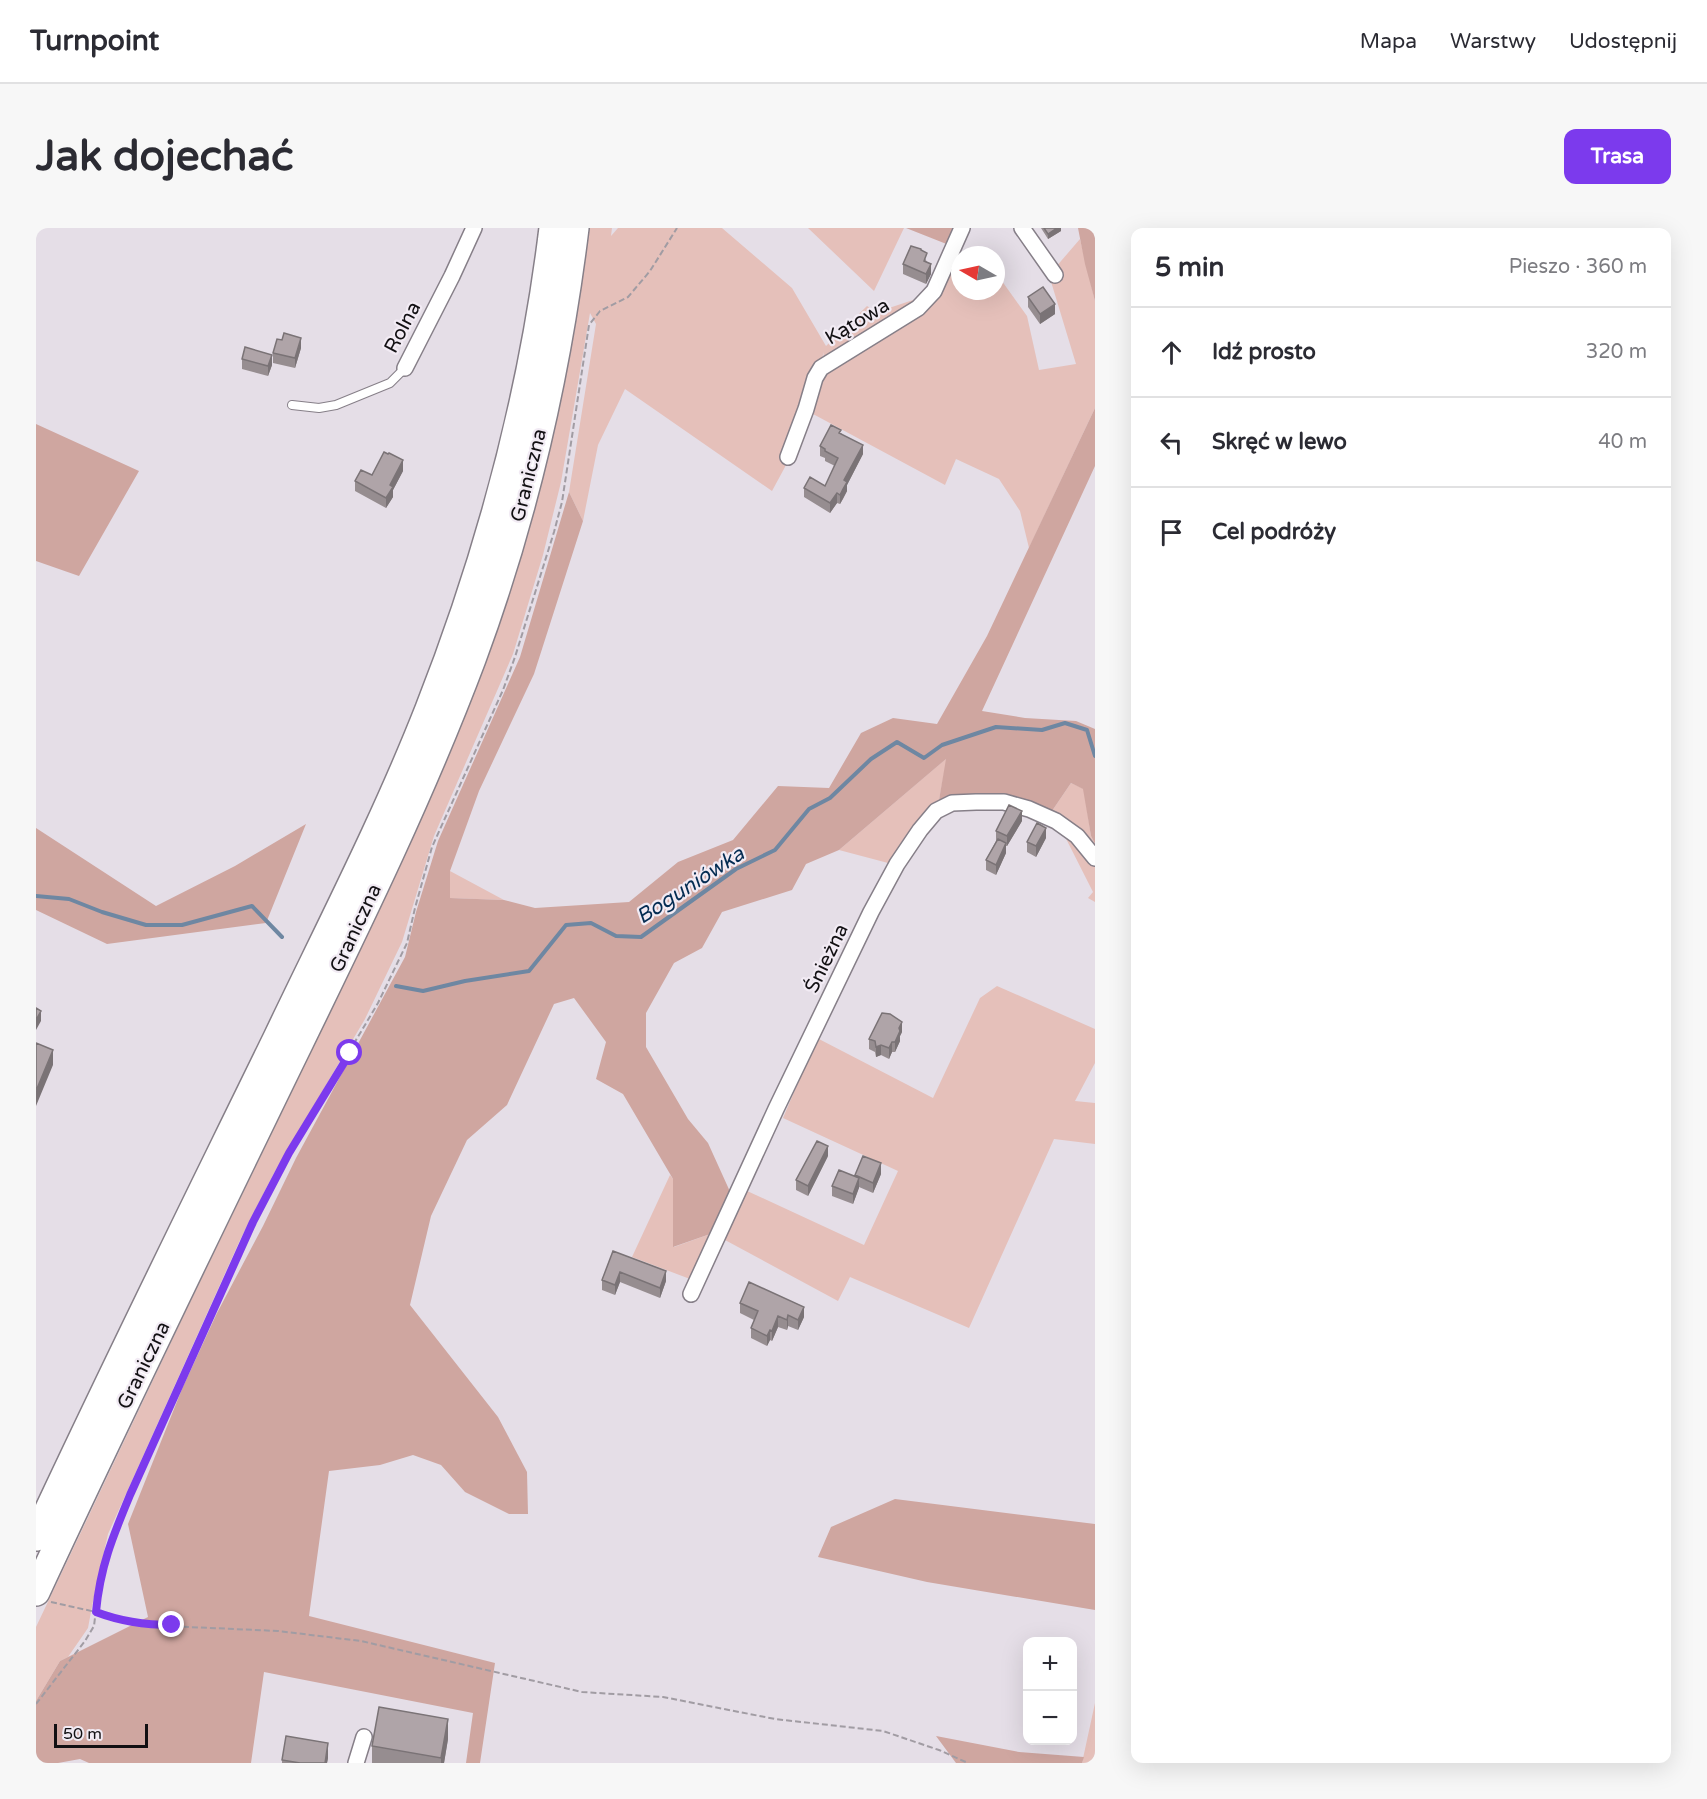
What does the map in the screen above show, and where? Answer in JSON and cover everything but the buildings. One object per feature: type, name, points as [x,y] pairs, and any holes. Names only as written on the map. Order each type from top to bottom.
[{"type":"highway","name":"Graniczna","points":[[36,1537],[365,853],[429,708],[477,574],[506,474],[532,358],[553,228]]},
{"type":"highway","name":"Graniczna","points":[[44,1597],[129,1394],[394,846],[454,705],[497,586],[523,497],[554,363],[575,228]]},
{"type":"street","name":"Rolna","points":[[405,368],[474,228]]},
{"type":"street","name":"Kątowa","points":[[788,458],[815,378],[821,368],[918,308],[934,291],[962,228]]},
{"type":"street","points":[[1022,228],[1054,275]]},
{"type":"street","name":"Śnieżna","points":[[691,1294],[776,1109],[871,912],[897,864],[936,811],[952,803],[976,802],[1004,802],[1029,809],[1056,821],[1077,836],[1095,858]]},
{"type":"street","points":[[356,1763],[364,1737]]},
{"type":"lane","name":"Rolna","points":[[292,405],[319,408],[336,405],[390,383],[405,368]]},
{"type":"path","points":[[36,1704],[94,1626],[100,1576],[113,1537],[248,1232],[289,1153],[378,1003],[406,943],[432,847],[516,657],[554,532],[562,502],[588,325],[600,311],[628,297],[650,271],[677,228]]},
{"type":"path","points":[[44,1597],[117,1620],[144,1625],[278,1631],[361,1641],[582,1692],[663,1697],[775,1719],[883,1731],[939,1750],[968,1763]]},
{"type":"shaded area","points":[[586,228],[612,228],[611,236],[618,228],[722,228],[792,288],[826,346],[867,306],[877,312],[922,297],[944,253],[951,255],[951,300],[1005,300],[1005,285],[1027,316],[1039,370],[1076,364],[1049,275],[1080,239],[1095,301],[1095,408],[1029,548],[1020,511],[999,479],[956,459],[945,485],[813,414],[824,352],[785,467],[772,491],[625,389],[598,445],[583,521],[569,492],[596,324],[590,313],[561,482],[543,555],[513,654],[434,836],[402,942],[365,1019],[274,1173],[240,1240],[108,1534],[88,1628],[68,1657],[60,1661],[36,1701],[36,1627],[333,1006],[423,811],[550,448],[573,336]]},
{"type":"shaded area","points":[[808,228],[904,228],[874,291]]},
{"type":"shaded area","points":[[906,228],[954,228],[949,245]]},
{"type":"shaded area","points":[[1078,228],[1095,228],[1095,301],[1085,264]]},
{"type":"shaded area","points":[[1095,408],[1095,466],[982,711],[1025,718],[1076,721],[1095,729],[1095,844],[1091,836],[1083,789],[1071,783],[1052,811],[1013,798],[939,800],[946,759],[839,850],[806,864],[792,890],[722,912],[702,948],[674,963],[646,1013],[646,1047],[688,1119],[708,1143],[732,1196],[713,1233],[673,1247],[673,1179],[623,1094],[596,1079],[606,1042],[574,998],[554,1004],[507,1105],[467,1140],[431,1216],[410,1305],[498,1417],[527,1472],[528,1514],[509,1514],[465,1492],[441,1465],[413,1455],[380,1465],[329,1471],[309,1616],[495,1663],[480,1763],[466,1763],[473,1713],[264,1672],[251,1763],[89,1763],[80,1759],[58,1763],[36,1763],[36,1701],[60,1661],[148,1617],[128,1524],[182,1389],[217,1313],[296,1158],[405,957],[438,841],[520,657],[569,492],[583,521],[534,674],[479,791],[450,871],[450,898],[504,900],[535,908],[629,902],[678,862],[733,840],[778,786],[829,788],[861,733],[893,718],[937,724],[987,636]]},
{"type":"shaded area","points":[[36,424],[139,471],[79,576],[36,561]]},
{"type":"shaded area","points":[[947,758],[939,800],[925,814],[888,863],[839,850]]},
{"type":"shaded area","points":[[1071,783],[1084,789],[1091,836],[1095,844],[1095,902],[1088,898],[1093,892],[1052,811]]},
{"type":"shaded area","points":[[306,824],[266,923],[107,944],[36,910],[36,828],[156,906],[235,866]]},
{"type":"shaded area","points":[[450,871],[504,900],[449,898]]},
{"type":"shaded area","points":[[997,986],[1095,1029],[1095,1063],[1075,1101],[1095,1103],[1095,1144],[1054,1139],[969,1328],[850,1277],[838,1301],[725,1240],[745,1190],[864,1245],[898,1171],[783,1118],[817,1038],[933,1098],[980,998]]},
{"type":"shaded area","points":[[670,1175],[673,1179],[674,1247],[713,1233],[690,1279],[632,1257]]},
{"type":"shaded area","points":[[895,1499],[1095,1524],[1095,1610],[927,1582],[818,1557],[831,1527]]},
{"type":"shaded area","points":[[1095,1703],[1095,1763],[1082,1763]]},
{"type":"shaded area","points":[[936,1736],[1019,1752],[1084,1757],[1082,1763],[956,1763]]},
{"type":"waterway","name":"Boguniówka","points":[[396,986],[423,991],[465,981],[529,971],[566,925],[591,923],[616,936],[641,937],[736,869],[775,850],[809,809],[830,798],[871,759],[897,742],[924,758],[942,745],[996,727],[1042,730],[1065,723],[1087,730],[1095,756]]},
{"type":"waterway","name":"Boguniówka","points":[[36,896],[69,899],[146,925],[182,925],[252,906],[282,937]]},
{"type":"route","points":[[172,1625],[144,1625],[117,1620],[96,1612],[100,1576],[130,1495],[253,1222],[289,1153],[350,1053]]}]
